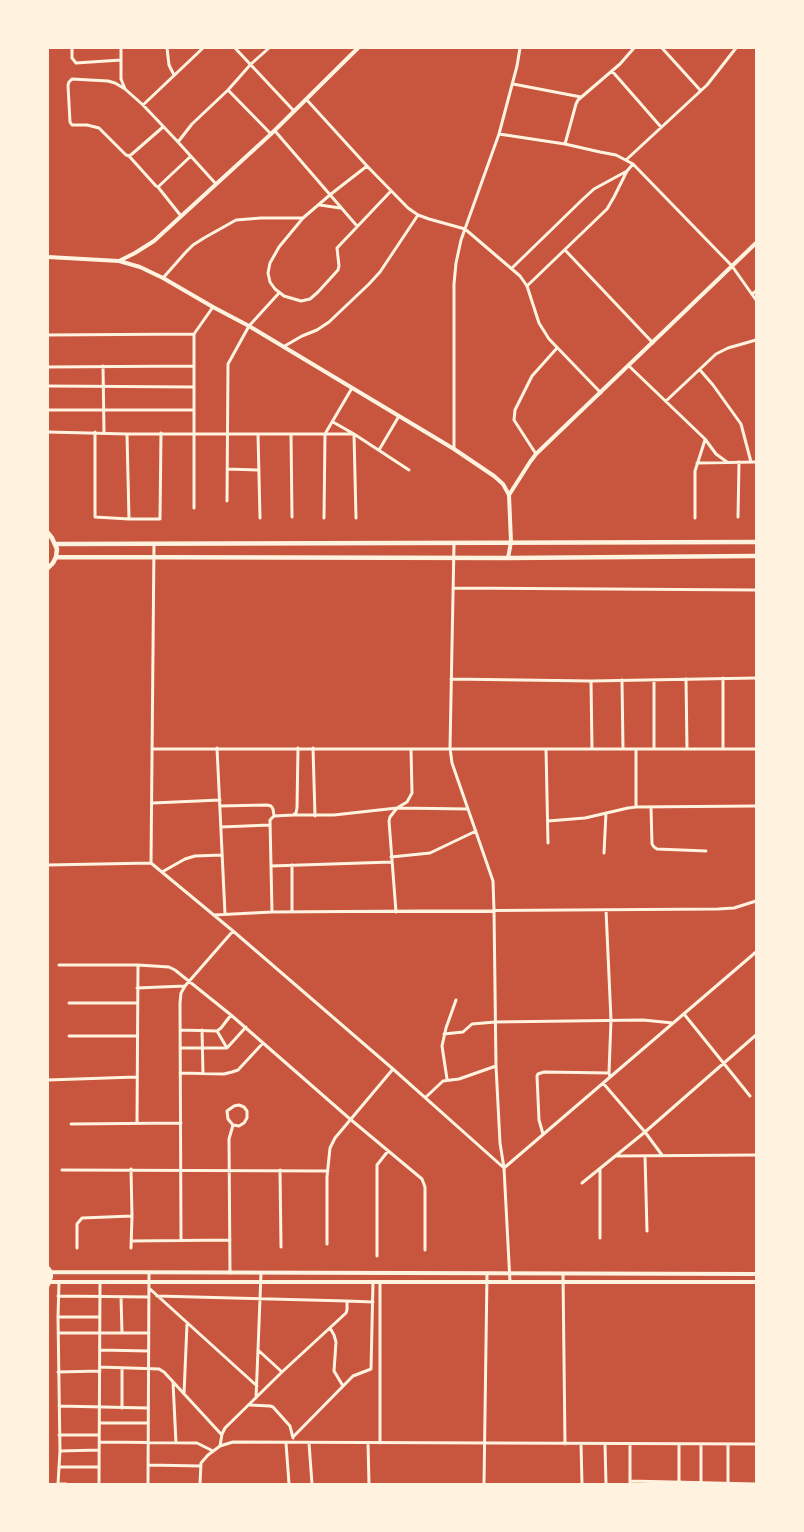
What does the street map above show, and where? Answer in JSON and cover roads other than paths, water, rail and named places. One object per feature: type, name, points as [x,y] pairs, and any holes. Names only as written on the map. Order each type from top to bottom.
[{"type":"main road","points":[[48,533],[56,544],[56,558],[48,568]]},
{"type":"main road","points":[[56,544],[756,542]]},
{"type":"main road","points":[[56,558],[756,556]]},
{"type":"street","points":[[72,48],[72,58],[76,63],[121,60]]},
{"type":"street","points":[[121,48],[121,79],[125,89]]},
{"type":"street","points":[[167,48],[174,75]]},
{"type":"street","points":[[143,105],[203,48]]},
{"type":"street","points":[[235,48],[294,111]]},
{"type":"street","points":[[178,142],[192,124],[269,48]]},
{"type":"street","points":[[119,260],[135,254],[154,241],[182,217],[273,132],[358,48]]},
{"type":"street","points":[[454,449],[454,284],[456,263],[461,240],[499,134],[513,84],[520,48]]},
{"type":"street","points":[[565,144],[576,104],[620,64],[634,48]]},
{"type":"street","points":[[662,48],[701,91]]},
{"type":"street","points":[[626,160],[707,85],[736,48]]},
{"type":"street","points":[[612,71],[661,127]]},
{"type":"street","points":[[182,217],[158,187],[99,128],[87,125],[72,125],[70,122],[68,85],[72,80],[108,81],[125,89],[143,105],[216,184]]},
{"type":"street","points":[[513,84],[582,97]]},
{"type":"street","points":[[228,90],[273,132],[357,226]]},
{"type":"street","points":[[306,98],[367,166],[418,215],[465,229],[512,268],[527,286],[539,322],[548,340],[601,393]]},
{"type":"street","points":[[129,156],[163,126]]},
{"type":"street","points":[[499,134],[565,144],[616,155],[633,164],[732,266],[756,300]]},
{"type":"street","points":[[158,187],[191,156]]},
{"type":"street","points":[[527,286],[607,208],[627,171],[633,164]]},
{"type":"street","points":[[367,166],[330,194],[303,218],[279,247],[270,263],[268,273],[270,282],[280,293],[301,301],[310,299],[318,292],[338,270],[337,248],[391,190]]},
{"type":"street","points":[[512,268],[588,194],[627,171]]},
{"type":"street","points":[[320,204],[340,208]]},
{"type":"street","points":[[283,347],[329,322],[369,284],[380,272],[418,215]]},
{"type":"street","points":[[163,278],[193,245],[236,220],[303,218]]},
{"type":"street","points":[[509,495],[536,454],[756,243]]},
{"type":"street","points":[[565,250],[653,343]]},
{"type":"street","points":[[48,257],[119,260],[163,278],[249,326],[454,449],[494,476],[503,484],[509,495],[510,542],[508,558]]},
{"type":"street","points":[[752,294],[756,291]]},
{"type":"street","points":[[227,501],[228,364],[249,326],[280,293]]},
{"type":"street","points":[[194,508],[194,334],[213,307]]},
{"type":"street","points":[[48,335],[194,334]]},
{"type":"street","points":[[666,401],[716,354],[728,348],[756,340]]},
{"type":"street","points":[[536,454],[514,420],[515,410],[532,376],[557,348]]},
{"type":"street","points":[[103,366],[104,432]]},
{"type":"street","points":[[48,367],[193,366]]},
{"type":"street","points":[[629,366],[726,462]]},
{"type":"street","points":[[700,370],[718,391],[741,424],[751,462]]},
{"type":"street","points":[[48,386],[194,387]]},
{"type":"street","points":[[324,518],[325,434],[352,388]]},
{"type":"street","points":[[48,410],[193,410]]},
{"type":"street","points":[[379,450],[399,416]]},
{"type":"street","points":[[332,422],[410,470]]},
{"type":"street","points":[[48,432],[354,434]]},
{"type":"street","points":[[95,432],[95,517],[128,519],[160,519],[161,433]]},
{"type":"street","points":[[127,434],[128,519]]},
{"type":"street","points":[[258,434],[260,518]]},
{"type":"street","points":[[291,434],[292,517]]},
{"type":"street","points":[[354,434],[356,518]]},
{"type":"street","points":[[695,518],[694,471],[705,440]]},
{"type":"street","points":[[738,462],[738,517]]},
{"type":"street","points":[[697,463],[756,462]]},
{"type":"street","points":[[227,469],[258,470]]},
{"type":"street","points":[[151,863],[154,544]]},
{"type":"street","points":[[454,544],[450,748],[452,763],[493,881],[496,1066],[510,1282]]},
{"type":"street","points":[[453,588],[756,590]]},
{"type":"street","points":[[723,678],[723,749]]},
{"type":"street","points":[[451,679],[591,681],[756,678]]},
{"type":"street","points":[[686,679],[687,749]]},
{"type":"street","points":[[622,680],[623,749]]},
{"type":"street","points":[[654,680],[654,749]]},
{"type":"street","points":[[591,681],[592,749]]},
{"type":"street","points":[[153,748],[756,749]]},
{"type":"street","points":[[217,748],[225,914]]},
{"type":"street","points":[[293,815],[297,808],[298,748]]},
{"type":"street","points":[[312,748],[315,816]]},
{"type":"street","points":[[396,912],[396,891],[391,857],[389,821],[397,808],[407,802],[412,794],[410,749]]},
{"type":"street","points":[[546,749],[548,843]]},
{"type":"street","points":[[636,749],[636,807]]},
{"type":"street","points":[[153,803],[220,800]]},
{"type":"street","points":[[220,806],[268,805],[273,809],[274,816]]},
{"type":"street","points":[[548,821],[585,818],[636,807],[756,806]]},
{"type":"street","points":[[651,807],[652,844],[654,847],[657,849],[706,851]]},
{"type":"street","points":[[272,912],[270,820],[274,816],[334,815],[397,808],[468,809]]},
{"type":"street","points":[[604,853],[606,813]]},
{"type":"street","points":[[221,827],[270,825]]},
{"type":"street","points":[[391,857],[430,853],[476,831]]},
{"type":"street","points":[[162,872],[195,856],[222,855]]},
{"type":"street","points":[[270,866],[392,862]]},
{"type":"street","points":[[48,865],[151,863],[393,1068],[504,1168]]},
{"type":"street","points":[[292,865],[292,912]]},
{"type":"street","points":[[214,915],[272,912],[718,909],[734,908],[756,901]]},
{"type":"street","points":[[606,910],[611,1020],[610,1075]]},
{"type":"street","points":[[181,1240],[181,994],[189,981],[233,931]]},
{"type":"street","points":[[504,1168],[610,1075],[756,952]]},
{"type":"street","points":[[59,965],[138,965],[169,967],[175,970],[231,1014],[350,1119],[422,1179],[425,1183],[425,1250]]},
{"type":"street","points":[[137,1123],[136,1003],[138,965]]},
{"type":"street","points":[[137,988],[185,986]]},
{"type":"street","points":[[447,1079],[442,1054],[444,1034],[456,1000]]},
{"type":"street","points":[[69,1004],[136,1003]]},
{"type":"street","points":[[217,1031],[231,1014]]},
{"type":"street","points":[[684,1014],[750,1096]]},
{"type":"street","points":[[444,1034],[463,1032],[472,1024],[495,1022],[644,1020],[673,1023]]},
{"type":"street","points":[[180,1048],[227,1048],[246,1028]]},
{"type":"street","points":[[180,1030],[217,1031]]},
{"type":"street","points":[[202,1030],[203,1074]]},
{"type":"street","points":[[217,1031],[227,1048]]},
{"type":"street","points":[[582,1183],[645,1132],[756,1035]]},
{"type":"street","points":[[69,1036],[136,1036]]},
{"type":"street","points":[[180,1072],[224,1074],[238,1070],[263,1043]]},
{"type":"street","points":[[426,1098],[440,1083],[447,1079],[459,1079],[496,1066]]},
{"type":"street","points":[[327,1244],[330,1148],[335,1138],[393,1068]]},
{"type":"street","points":[[543,1134],[539,1120],[538,1074],[544,1072],[610,1075]]},
{"type":"street","points":[[48,1080],[136,1077]]},
{"type":"street","points":[[603,1083],[663,1156]]},
{"type":"street","points":[[230,1273],[229,1139],[232,1124],[228,1119],[227,1112],[234,1106],[244,1107],[247,1111],[244,1122],[239,1126],[232,1124]]},
{"type":"street","points":[[71,1124],[180,1123]]},
{"type":"street","points":[[377,1256],[377,1170],[378,1165],[388,1151]]},
{"type":"street","points":[[615,1156],[756,1155]]},
{"type":"street","points":[[645,1156],[647,1231]]},
{"type":"street","points":[[600,1168],[600,1238]]},
{"type":"street","points":[[131,1169],[131,1248]]},
{"type":"street","points":[[62,1170],[328,1171]]},
{"type":"street","points":[[280,1170],[281,1247]]},
{"type":"street","points":[[77,1248],[77,1224],[82,1218],[132,1216]]},
{"type":"street","points":[[132,1241],[230,1240]]},
{"type":"street","points":[[48,1268],[50,1272],[49,1284],[59,1282],[756,1282]]},
{"type":"street","points":[[50,1272],[756,1274]]},
{"type":"street","points":[[148,1484],[149,1273]]},
{"type":"street","points":[[256,1399],[260,1273]]},
{"type":"street","points":[[484,1484],[487,1274]]},
{"type":"street","points":[[563,1274],[565,1444]]},
{"type":"street","points":[[59,1282],[58,1406],[60,1451],[58,1484],[66,1484]]},
{"type":"street","points":[[100,1282],[100,1484]]},
{"type":"street","points":[[292,1437],[356,1374],[369,1371],[372,1367],[373,1282]]},
{"type":"street","points":[[380,1282],[380,1443]]},
{"type":"street","points":[[149,1289],[257,1386]]},
{"type":"street","points":[[58,1296],[149,1297]]},
{"type":"street","points":[[157,1296],[373,1302]]},
{"type":"street","points":[[121,1297],[122,1333]]},
{"type":"street","points":[[220,1446],[225,1428],[330,1328],[347,1310],[347,1301]]},
{"type":"street","points":[[58,1317],[100,1317]]},
{"type":"street","points":[[184,1394],[187,1323]]},
{"type":"street","points":[[330,1328],[336,1342],[334,1371],[343,1386]]},
{"type":"street","points":[[58,1333],[149,1333]]},
{"type":"street","points":[[100,1350],[148,1351]]},
{"type":"street","points":[[258,1350],[282,1372]]},
{"type":"street","points":[[58,1372],[122,1368],[159,1369],[222,1434]]},
{"type":"street","points":[[122,1368],[122,1408]]},
{"type":"street","points":[[173,1382],[176,1443]]},
{"type":"street","points":[[250,1405],[273,1407],[290,1426],[293,1442]]},
{"type":"street","points":[[58,1406],[148,1408]]},
{"type":"street","points":[[100,1423],[148,1423]]},
{"type":"street","points":[[59,1435],[99,1435]]},
{"type":"street","points":[[100,1442],[197,1444],[213,1451]]},
{"type":"street","points":[[200,1484],[201,1463],[220,1446],[233,1442],[756,1444]]},
{"type":"street","points":[[286,1442],[289,1484]]},
{"type":"street","points":[[309,1442],[312,1484]]},
{"type":"street","points":[[368,1443],[369,1484]]},
{"type":"street","points":[[581,1444],[582,1484]]},
{"type":"street","points":[[605,1444],[606,1484]]},
{"type":"street","points":[[630,1444],[630,1483],[756,1484]]},
{"type":"street","points":[[679,1444],[680,1483]]},
{"type":"street","points":[[701,1444],[702,1484]]},
{"type":"street","points":[[728,1444],[728,1484]]},
{"type":"street","points":[[60,1451],[99,1450]]},
{"type":"street","points":[[148,1465],[201,1466]]},
{"type":"street","points":[[59,1467],[99,1468]]}]
